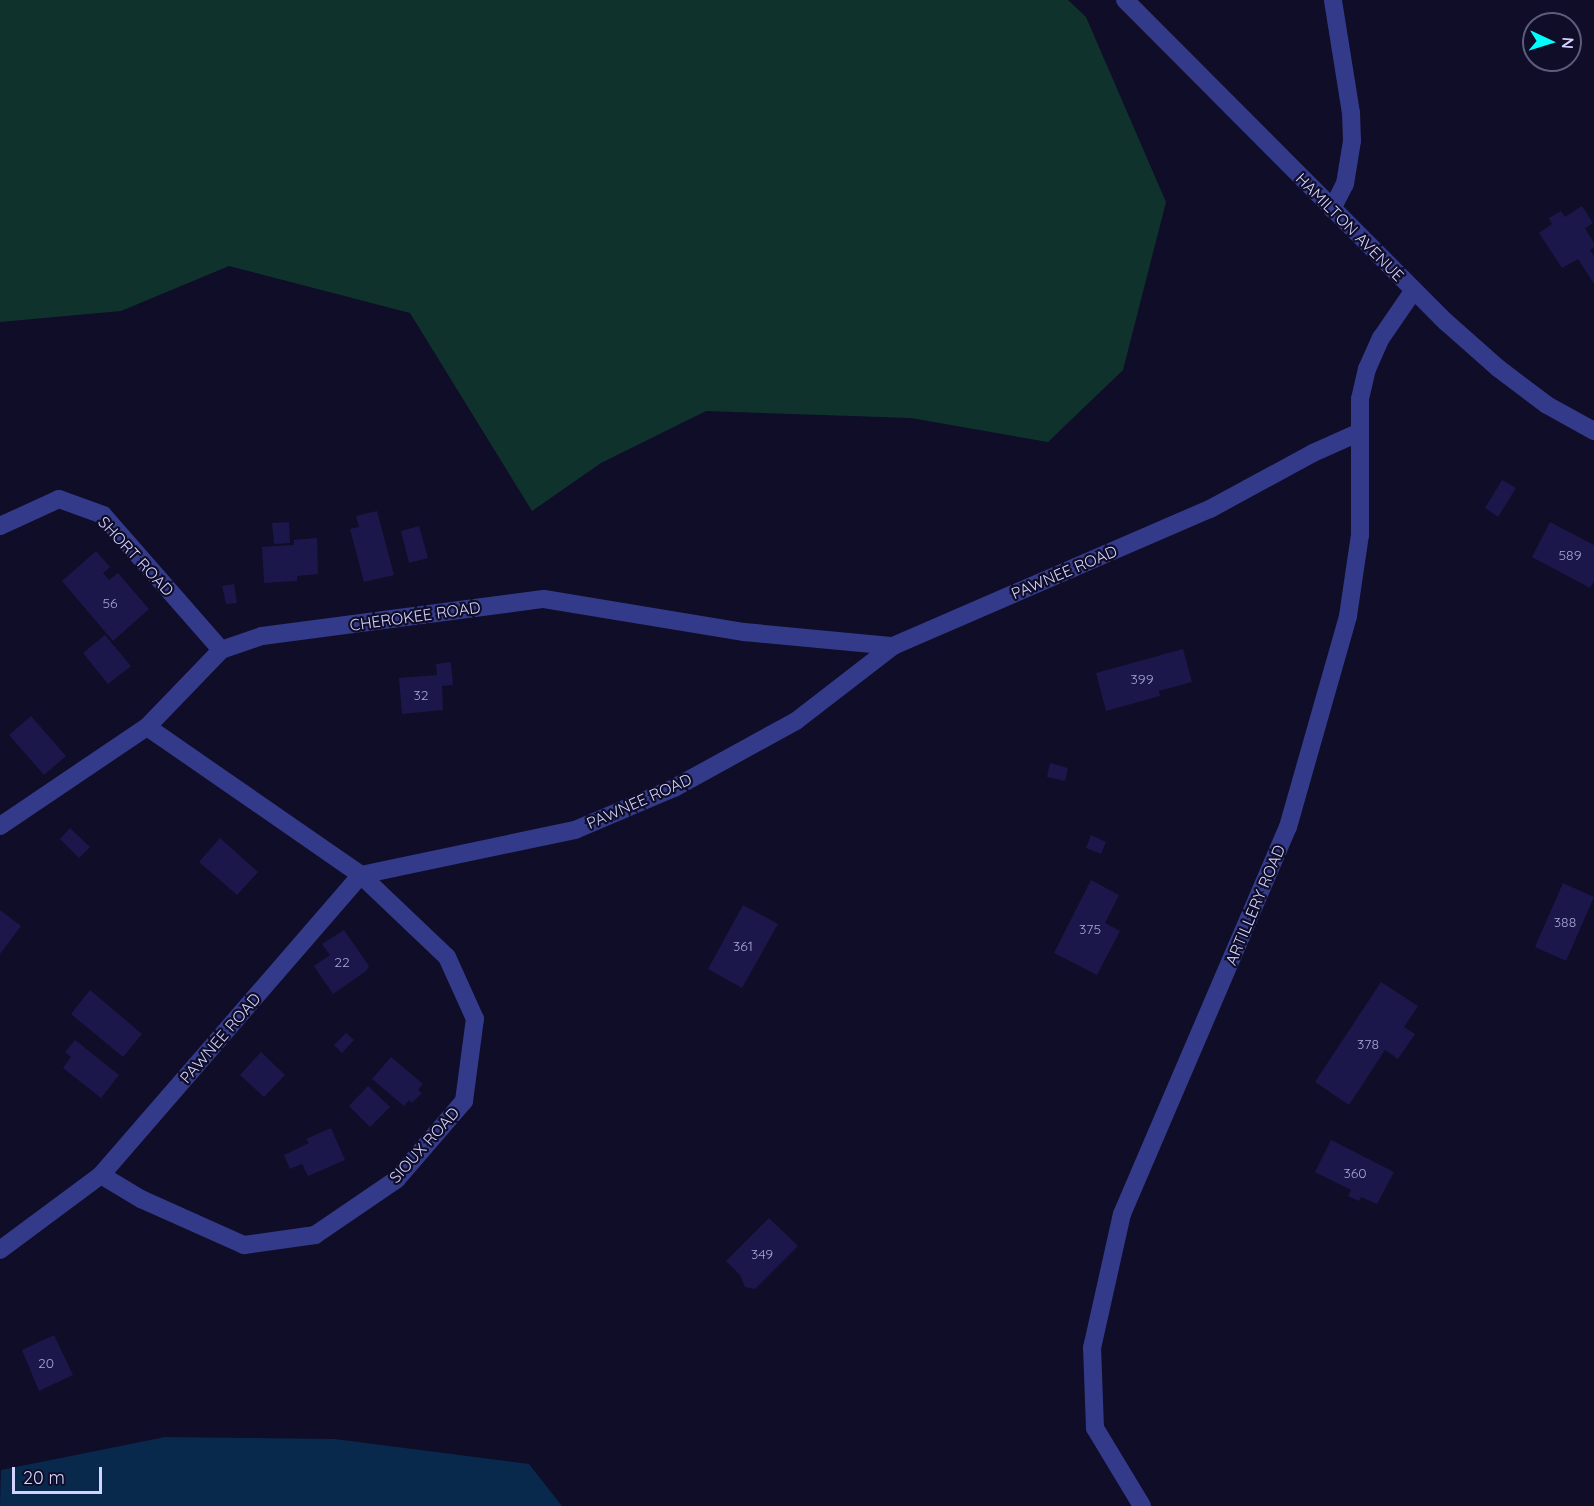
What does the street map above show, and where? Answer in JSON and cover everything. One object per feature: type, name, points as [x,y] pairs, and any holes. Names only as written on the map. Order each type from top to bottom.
[{"type":"street","name":"HAMILTON AVENUE","points":[[1125,0],[1414,290],[1498,368],[1547,405],[1594,431]]},
{"type":"street","points":[[1332,209],[1345,184],[1352,141],[1351,113],[1333,0]]},
{"type":"street","name":"ARTILLERY ROAD","points":[[1143,1506],[1095,1428],[1092,1348],[1122,1214],[1288,827],[1348,615],[1359,535],[1358,433],[1360,399],[1367,369],[1381,338],[1414,290]]},
{"type":"street","name":"PAWNEE ROAD","points":[[0,1250],[101,1176],[361,875],[575,830],[674,788],[796,721],[893,646],[1210,509],[1313,453],[1358,433]]},
{"type":"street","name":"SHORT ROAD","points":[[0,526],[58,499],[103,515],[221,650]]},
{"type":"street","name":"CHEROKEE ROAD","points":[[0,826],[147,727],[221,650],[262,636],[544,599],[744,632],[893,646]]},
{"type":"street","name":"SIOUX ROAD","points":[[101,1176],[141,1199],[244,1245],[315,1235],[397,1179],[464,1101],[475,1019],[447,957],[361,875],[147,727]]},
{"type":"green space","points":[[0,0],[1068,0],[1086,17],[1166,202],[1123,370],[1048,442],[911,418],[706,411],[601,463],[532,511],[410,313],[229,266],[121,311],[0,322]]},
{"type":"water","points":[[165,1437],[335,1439],[529,1464],[562,1506],[0,1506],[1,1470]]},
{"type":"building","points":[[1582,206],[1593,223],[1585,228],[1594,243],[1594,247],[1590,250],[1594,256],[1594,284],[1578,259],[1562,268],[1539,233],[1552,224],[1549,218],[1561,211],[1565,217]]},
{"type":"building","points":[[1502,480],[1516,488],[1498,517],[1485,508]]},
{"type":"building","points":[[377,511],[394,575],[364,582],[350,529],[359,527],[356,516]]},
{"type":"building","points":[[289,522],[290,543],[274,544],[272,523]]},
{"type":"building","points":[[1550,522],[1594,545],[1594,581],[1590,588],[1532,557]]},
{"type":"building","points":[[419,526],[428,558],[409,563],[401,531]]},
{"type":"building","points":[[317,538],[318,574],[297,576],[297,581],[264,583],[262,547],[294,545],[294,540]]},
{"type":"building","points":[[96,551],[110,567],[103,573],[109,580],[118,573],[149,609],[113,641],[62,581]]},
{"type":"building","points":[[234,584],[237,603],[226,604],[222,586]]},
{"type":"building","points":[[105,635],[131,666],[108,684],[83,653]]},
{"type":"building","points":[[1183,649],[1192,682],[1159,691],[1160,696],[1106,711],[1096,673]]},
{"type":"building","points":[[451,662],[453,685],[442,686],[443,710],[402,714],[399,678],[437,675],[436,664]]},
{"type":"building","points":[[31,716],[66,756],[44,775],[9,735]]},
{"type":"building","points":[[1050,763],[1068,768],[1065,781],[1047,777]]},
{"type":"building","points":[[70,828],[90,847],[79,858],[60,839]]},
{"type":"building","points":[[1091,835],[1106,842],[1101,854],[1086,848]]},
{"type":"building","points":[[220,838],[258,872],[237,895],[199,862]]},
{"type":"building","points":[[1091,880],[1119,895],[1105,923],[1120,931],[1097,975],[1054,953]]},
{"type":"building","points":[[1563,883],[1594,897],[1566,961],[1535,947]]},
{"type":"building","points":[[743,905],[778,924],[742,988],[708,969]]},
{"type":"building","points":[[0,910],[21,926],[0,954]]},
{"type":"building","points":[[344,930],[369,966],[366,971],[333,994],[314,966],[330,955],[322,944]]},
{"type":"building","points":[[1381,982],[1418,1006],[1404,1027],[1415,1034],[1398,1059],[1385,1050],[1349,1105],[1315,1082]]},
{"type":"building","points":[[90,990],[142,1034],[123,1057],[71,1014]]},
{"type":"building","points":[[346,1033],[354,1040],[342,1053],[334,1045]]},
{"type":"building","points":[[75,1040],[119,1075],[101,1098],[63,1068],[71,1057],[65,1052]]},
{"type":"building","points":[[261,1052],[285,1075],[264,1097],[240,1075]]},
{"type":"building","points":[[391,1057],[423,1084],[418,1090],[422,1093],[412,1103],[409,1100],[404,1106],[372,1079]]},
{"type":"building","points":[[368,1086],[390,1107],[370,1127],[349,1106]]},
{"type":"building","points":[[331,1128],[345,1160],[308,1176],[302,1164],[290,1169],[284,1155],[309,1143],[306,1139]]},
{"type":"building","points":[[1331,1140],[1394,1172],[1377,1204],[1361,1197],[1359,1201],[1348,1196],[1351,1190],[1315,1172]]},
{"type":"building","points":[[769,1218],[798,1246],[755,1289],[745,1287],[740,1275],[726,1261]]},
{"type":"building","points":[[54,1335],[73,1375],[39,1391],[22,1350]]}]
